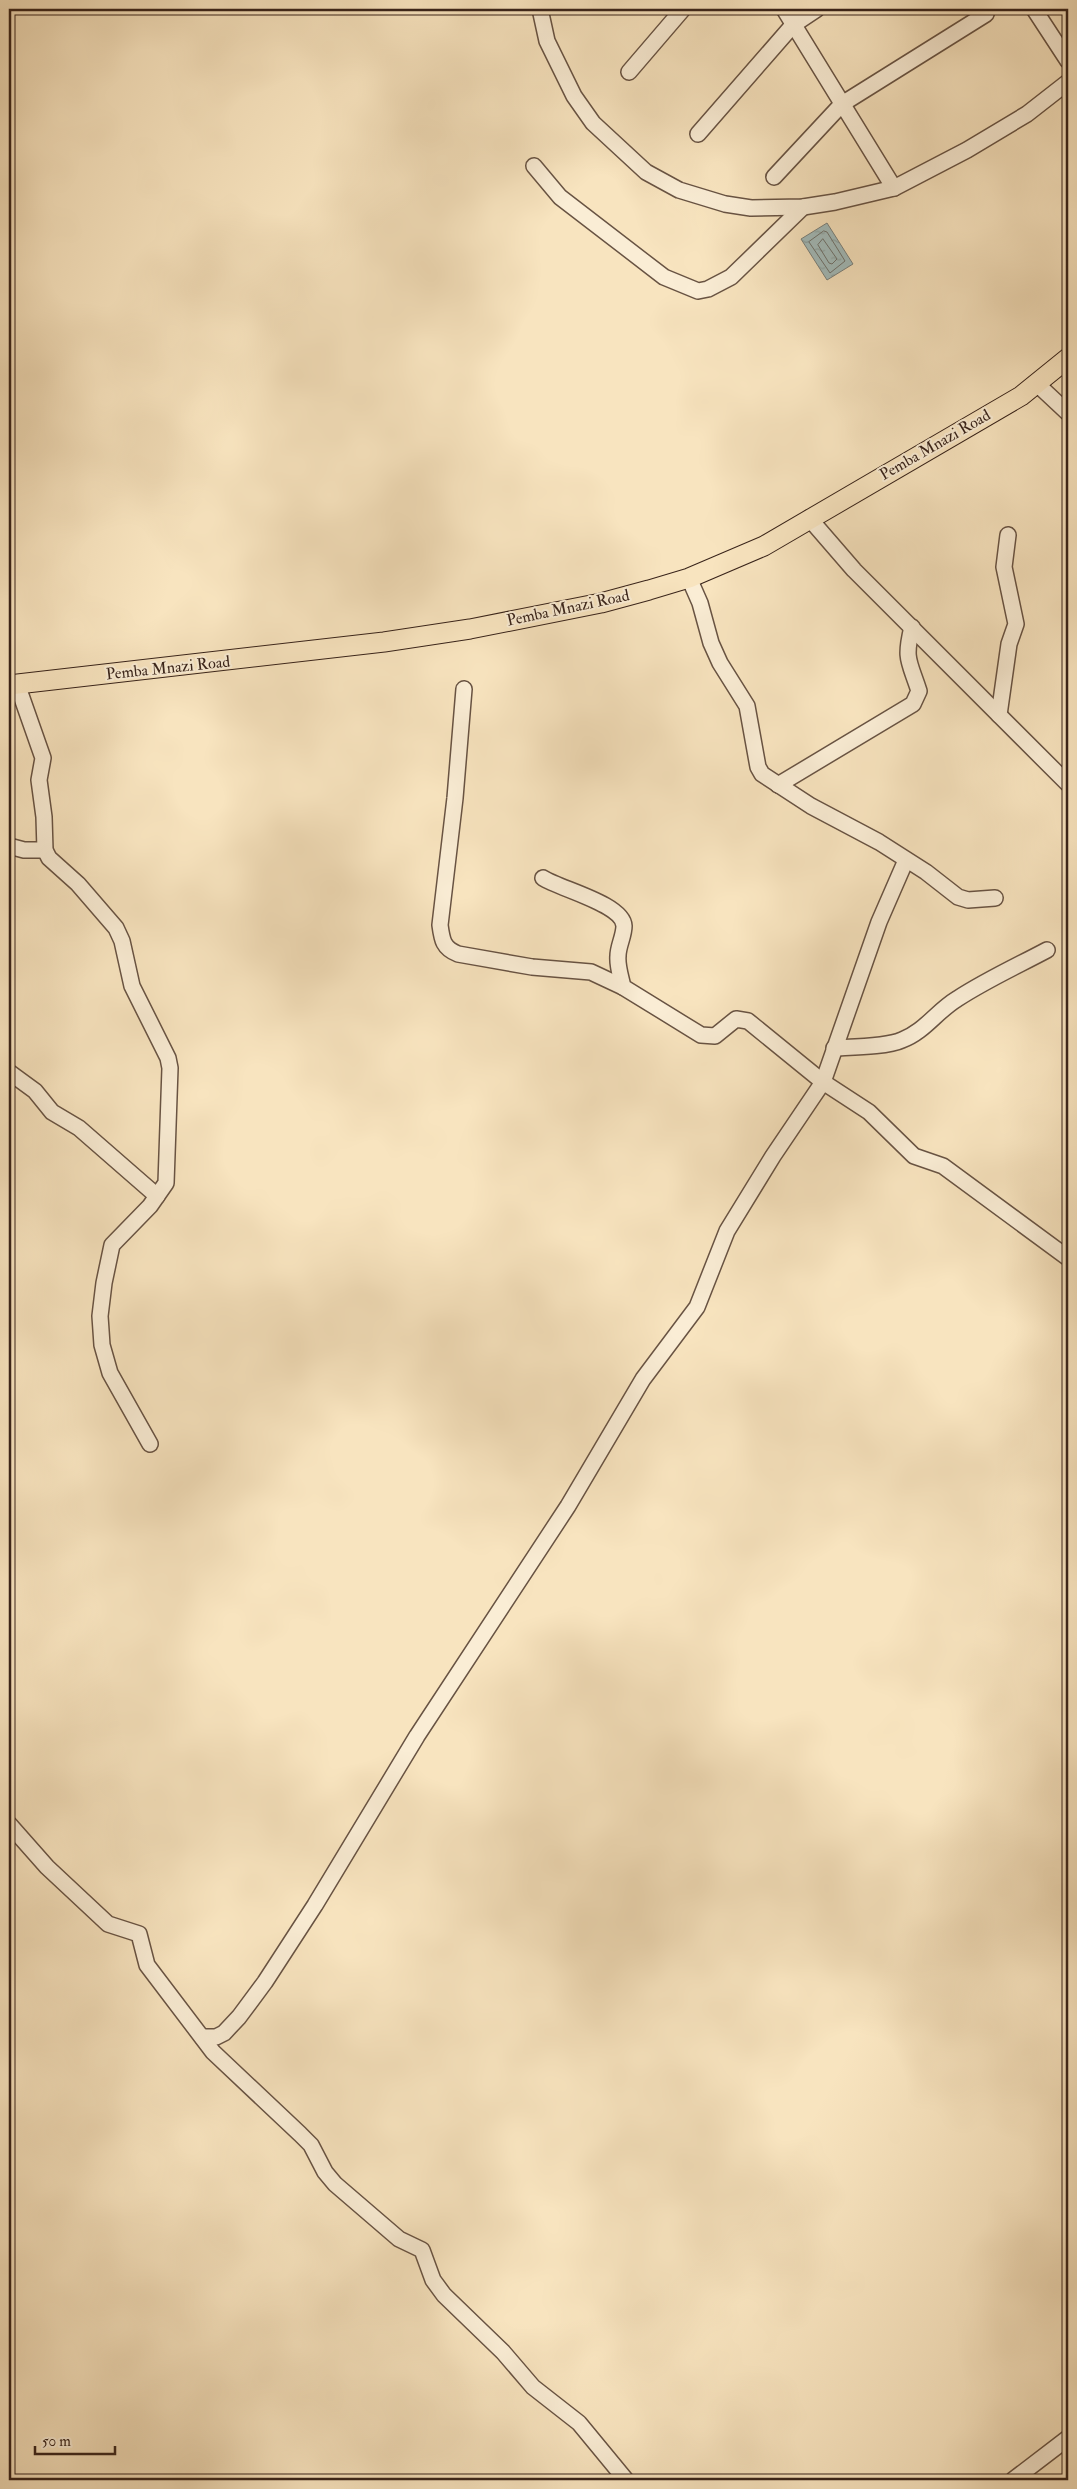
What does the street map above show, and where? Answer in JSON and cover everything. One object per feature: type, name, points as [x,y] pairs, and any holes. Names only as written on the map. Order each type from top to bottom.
[{"type":"main road","name":"Pemba Mnazi Road","points":[[13,684],[258,658],[470,629],[601,603],[689,578],[764,546],[1021,396],[1068,358]]},
{"type":"street","points":[[540,9],[547,41],[574,96],[593,123],[646,172],[679,190],[725,204],[751,208],[803,207],[835,202],[894,188],[976,145],[1027,114],[1068,82]]},
{"type":"street","points":[[629,72],[683,9]]},
{"type":"street","points":[[784,9],[894,188]]},
{"type":"street","points":[[698,134],[793,25],[817,9]]},
{"type":"street","points":[[1034,9],[1068,61]]},
{"type":"street","points":[[774,177],[842,104],[986,14]]},
{"type":"street","points":[[534,166],[560,197],[664,277],[698,291],[708,289],[731,278],[803,207]]},
{"type":"street","points":[[1037,384],[1068,413]]},
{"type":"street","points":[[810,518],[832,546],[1068,784]]},
{"type":"street","points":[[999,715],[1009,644],[1016,624],[1004,567],[1008,534]]},
{"type":"street","points":[[689,578],[700,603],[711,643],[720,663],[747,706],[758,767],[762,774],[906,860],[958,897],[968,900],[995,898]]},
{"type":"street","points":[[778,785],[913,704],[919,691],[907,660],[912,627]]},
{"type":"street","points":[[13,684],[43,758],[39,780],[44,817],[45,850],[49,858],[78,884],[116,928],[122,940],[132,986],[165,1050],[170,1068],[166,1183],[150,1206],[112,1245],[100,1316],[102,1345],[110,1373],[150,1444]]},
{"type":"street","points":[[464,689],[455,798],[440,925],[443,944],[447,950],[458,954],[532,967],[597,973],[700,1035],[715,1036],[736,1019],[748,1021],[823,1082],[869,1112],[914,1156],[943,1166],[1068,1258]]},
{"type":"street","points":[[9,846],[24,850],[45,850]]},
{"type":"street","points":[[202,2037],[216,2037],[231,2027],[291,1942],[418,1736],[568,1506],[643,1379],[697,1307],[727,1231],[772,1156],[823,1082],[879,922],[906,860]]},
{"type":"street","points":[[543,878],[555,886],[580,894],[608,907],[622,919],[624,926],[618,956],[622,987]]},
{"type":"street","points":[[834,1048],[902,1040],[920,1030],[955,1000],[984,981],[996,978],[1047,950]]},
{"type":"street","points":[[9,1072],[35,1091],[52,1112],[79,1128],[157,1196]]},
{"type":"street","points":[[9,1824],[47,1867],[108,1924],[139,1934],[147,1965],[225,2065],[276,2110],[311,2145],[325,2172],[335,2184],[395,2236],[422,2250],[432,2280],[444,2295],[504,2352],[533,2387],[579,2423],[626,2480]]},
{"type":"street","points":[[1013,2480],[1068,2438]]},
{"type":"water","points":[[827,223],[853,264],[827,280],[801,239]]}]
